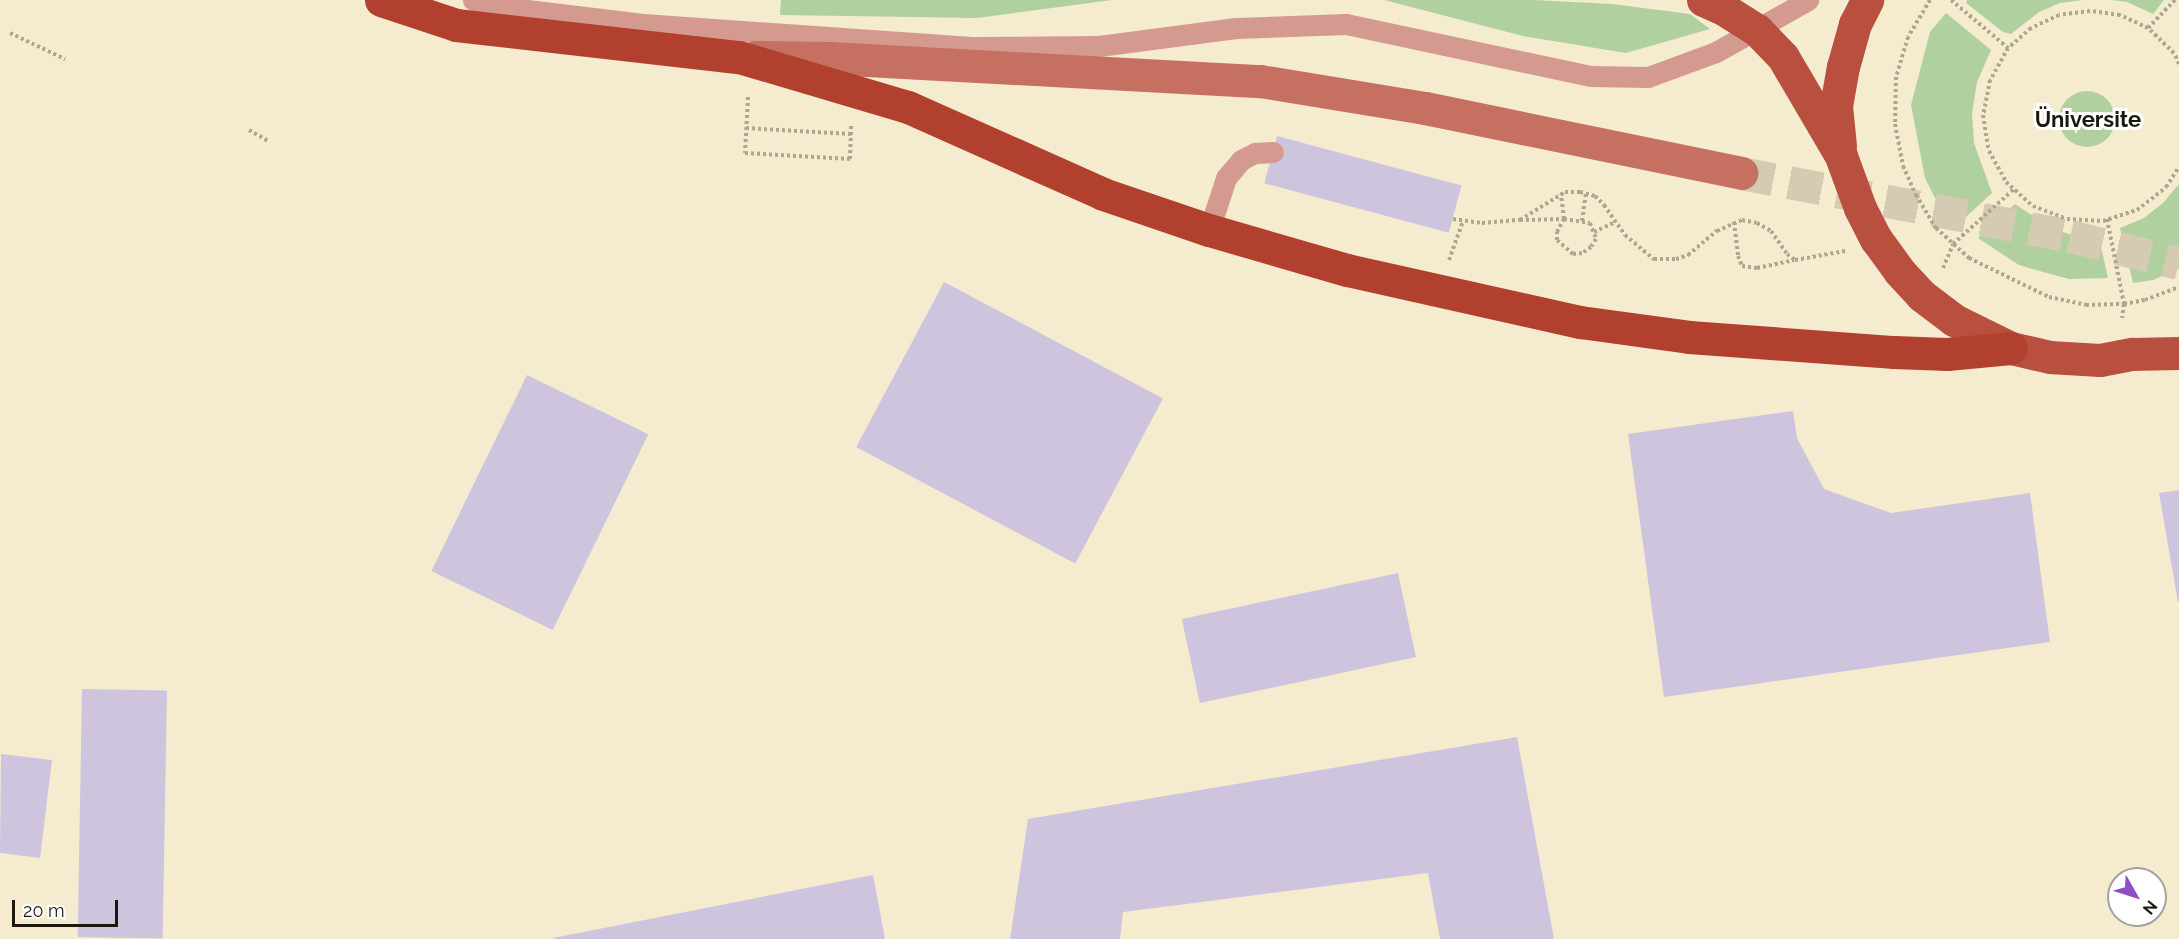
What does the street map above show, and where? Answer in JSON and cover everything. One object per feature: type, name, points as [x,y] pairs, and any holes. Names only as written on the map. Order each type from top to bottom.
[{"type":"highway","points":[[381,0],[456,25],[739,57],[908,107],[1103,194],[1209,230],[1347,270],[1580,322],[1631,330],[1915,353],[1947,354],[2012,348]]},
{"type":"main road","points":[[1703,0],[1757,30],[1783,57],[1841,156],[1860,208],[1876,239],[1899,271],[1921,295],[1954,320],[2012,348],[2049,357],[2100,360],[2132,354],[2179,337]]},
{"type":"main road","points":[[1841,156],[1836,106],[1855,24],[1867,0]]},
{"type":"main road","points":[[739,57],[830,58],[1260,81],[1425,108],[1741,173]]},
{"type":"main road","points":[[2132,354],[2179,353]]},
{"type":"lane","points":[[473,0],[511,8],[643,24],[971,47],[1099,46],[1236,27],[1346,24],[1591,76],[1648,77],[1716,52],[1808,0]]},
{"type":"lane","points":[[1209,230],[1226,178],[1241,160],[1255,153],[1273,152]]},
{"type":"path","points":[[1930,0],[1908,37],[1896,77],[1895,124],[1903,166],[1916,195],[1936,228],[1969,258],[2049,297],[2086,305],[2124,304],[2179,287]]},
{"type":"path","points":[[1951,0],[2008,48]]},
{"type":"path","points":[[2148,28],[2175,0]]},
{"type":"path","points":[[2179,64],[2174,53],[2148,28],[2120,15],[2090,11],[2059,15],[2031,28],[2008,48],[1990,80],[1983,115],[1989,150],[2006,182],[2033,206],[2067,219],[2107,219],[2137,210],[2166,188],[2179,167]]},
{"type":"path","points":[[10,33],[65,59]]},
{"type":"path","points":[[746,135],[745,153],[850,159],[852,117]]},
{"type":"path","points":[[746,128],[851,134]]},
{"type":"path","points":[[249,130],[268,141]]},
{"type":"path","points":[[1942,269],[1953,244],[2014,189]]},
{"type":"path","points":[[1582,220],[1586,193]]},
{"type":"path","points":[[1520,220],[1561,194],[1586,193],[1604,205],[1625,235],[1654,259],[1676,259],[1688,255],[1717,231],[1742,220],[1757,223],[1771,231],[1787,255],[1795,260]]},
{"type":"path","points":[[1453,219],[1482,223],[1520,220],[1564,219],[1582,220],[1590,223],[1596,239],[1592,247],[1582,252],[1573,254],[1557,240],[1557,232],[1564,219],[1561,194]]},
{"type":"path","points":[[2107,219],[2124,304],[2122,318]]},
{"type":"path","points":[[1449,260],[1463,221]]},
{"type":"path","points":[[1594,232],[1615,222]]},
{"type":"path","points":[[1734,222],[1738,256],[1742,266],[1757,268],[1851,250]]},
{"type":"green space","points":[[781,0],[1112,0],[977,18],[780,15]]},
{"type":"green space","points":[[1384,0],[1534,0],[1612,4],[1690,14],[1710,29],[1626,53],[1523,36]]},
{"type":"green space","points":[[1967,0],[2083,0],[2060,3],[2039,12],[2011,34],[2003,32],[1966,3]]},
{"type":"green space","points":[[2112,0],[2164,0],[2153,14],[2127,2]]},
{"type":"green space","points":[[1946,13],[1991,50],[1977,82],[1972,113],[1974,143],[1992,193],[1956,226],[1940,208],[1925,178],[1911,105],[1930,32]]},
{"type":"green space","points":[[2087,91],[2102,96],[2110,104],[2115,119],[2110,134],[2102,142],[2087,147],[2072,142],[2064,134],[2059,119],[2064,104],[2072,96]]},
{"type":"green space","points":[[2179,184],[2179,269],[2153,280],[2133,283],[2120,228],[2144,218],[2163,203]]},
{"type":"green space","points":[[2015,204],[2053,229],[2079,237],[2099,238],[2108,278],[2069,279],[2019,265],[1978,238]]},
{"type":"building","points":[[1277,136],[1461,185],[1449,233],[1264,183]]},
{"type":"building","points":[[944,282],[1163,398],[1075,564],[856,447]]},
{"type":"building","points":[[527,375],[648,434],[553,630],[431,571]]},
{"type":"building","points":[[1793,411],[1797,438],[1824,489],[1891,513],[2030,493],[2050,642],[1664,697],[1628,434]]},
{"type":"building","points":[[2179,490],[2179,602],[2178,602],[2159,493]]},
{"type":"building","points":[[1398,573],[1416,657],[1200,703],[1182,619]]},
{"type":"building","points":[[82,689],[167,690],[163,938],[78,937]]},
{"type":"building","points":[[1517,737],[1554,939],[1440,939],[1428,873],[1123,912],[1120,939],[1010,939],[1028,819]]},
{"type":"building","points":[[1,754],[52,760],[40,858],[0,853]]},
{"type":"building","points":[[873,875],[885,939],[553,939],[553,938]]},
{"type":"tunnel","points":[[1741,173],[2070,236],[2179,263]]},
{"type":"district","name":"Üniversite","points":[[2088,120]]}]
